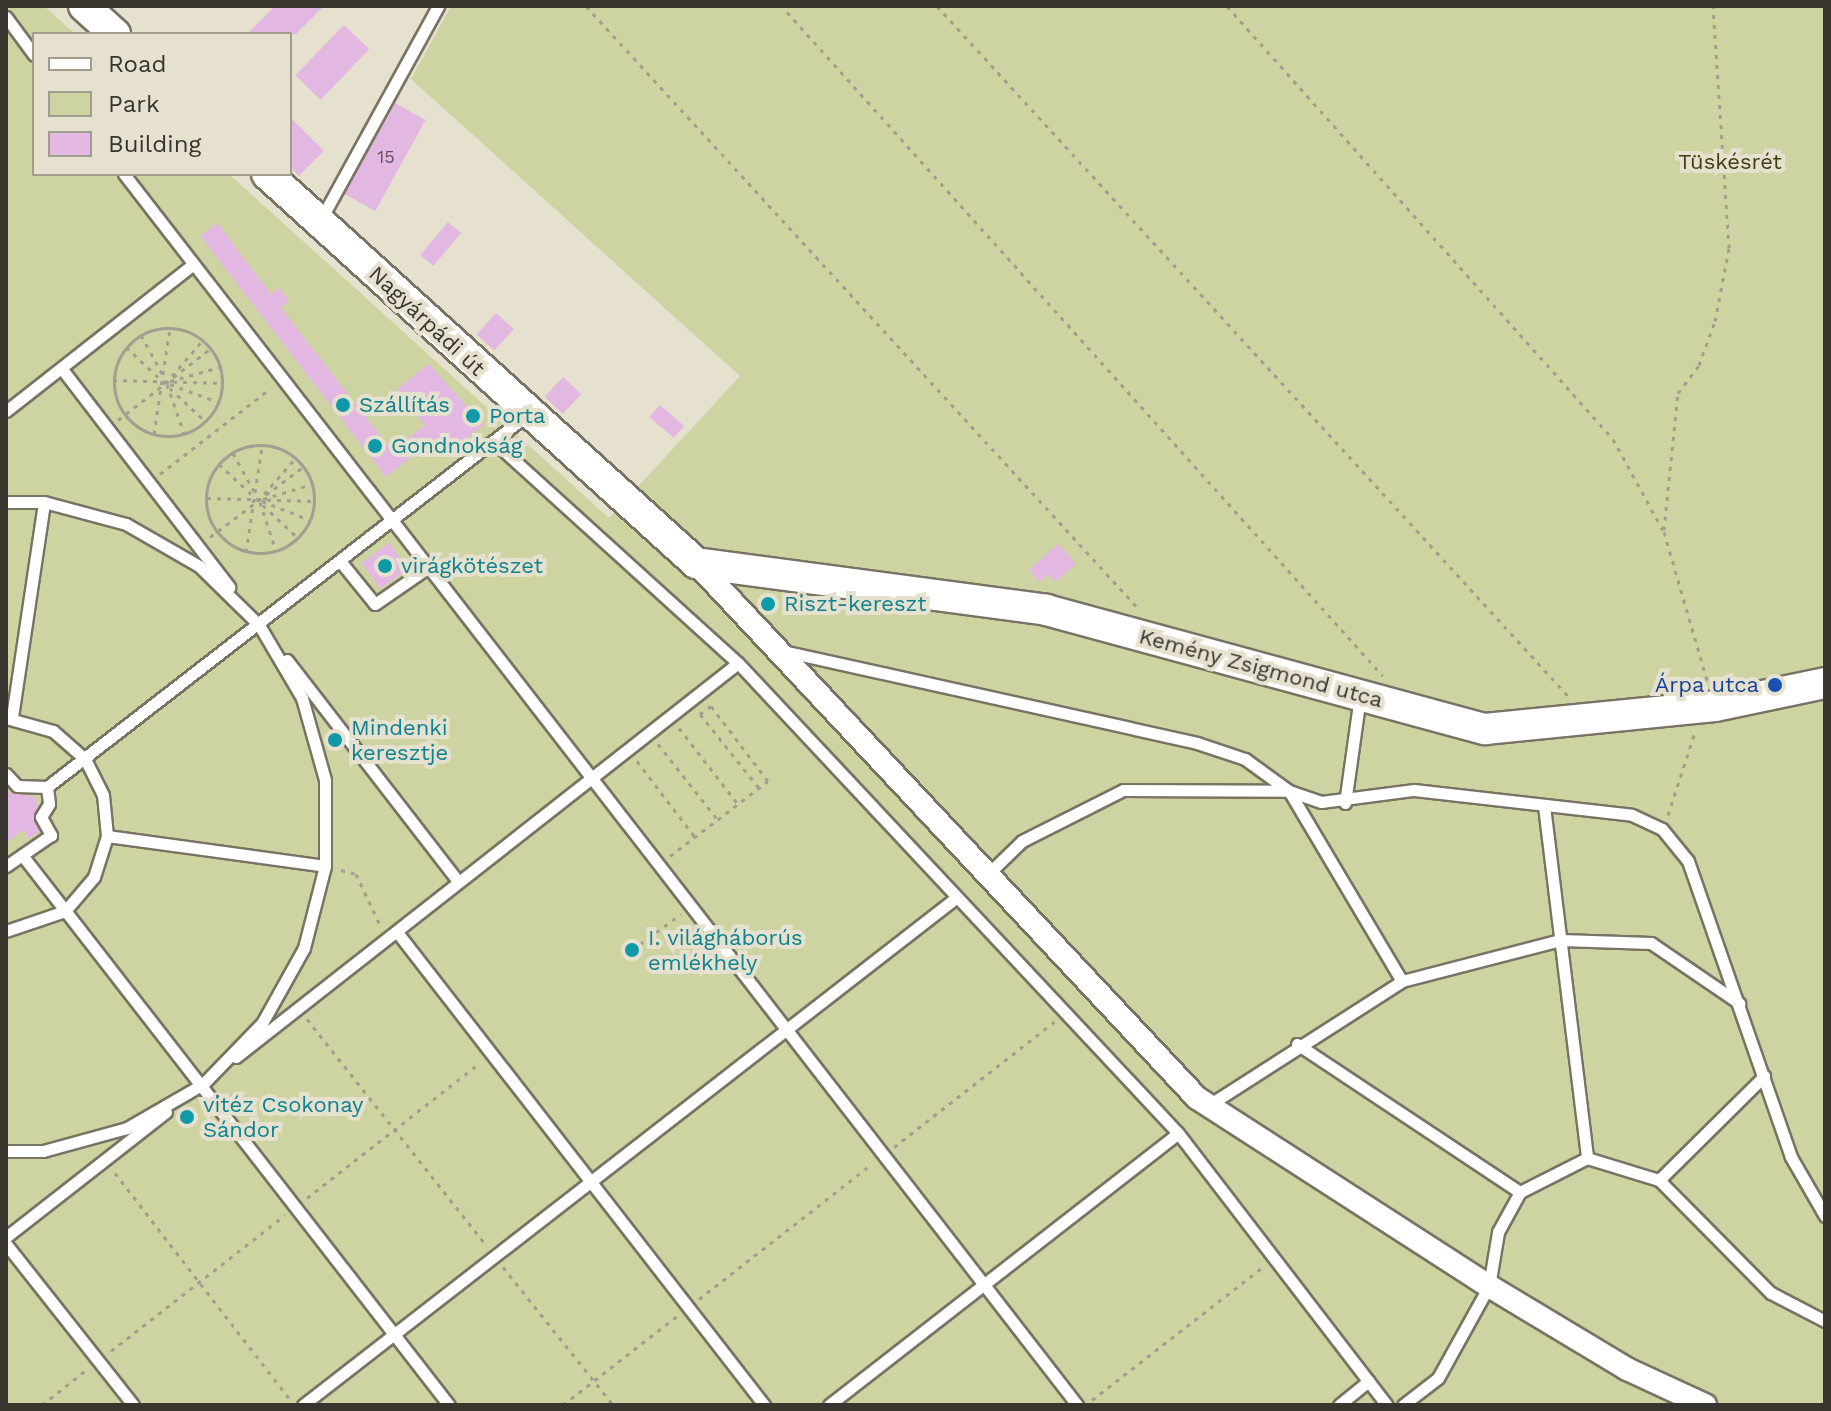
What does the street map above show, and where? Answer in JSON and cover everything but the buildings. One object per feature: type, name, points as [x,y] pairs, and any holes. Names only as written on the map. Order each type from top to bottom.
[{"type":"street","points":[[84,6],[113,32]]},
{"type":"street","name":"Nagyárpádi út","points":[[269,176],[528,414],[696,563]]},
{"type":"street","points":[[696,563],[1209,1105],[1489,1286],[1627,1369],[1705,1405]]},
{"type":"street","name":"Kemény Zsigmond utca","points":[[696,563],[1046,610],[1485,729],[1706,707],[1825,683]]},
{"type":"lane","points":[[319,222],[438,6]]},
{"type":"lane","points":[[6,17],[32,52]]},
{"type":"lane","points":[[125,176],[1077,1405]]},
{"type":"lane","points":[[6,411],[192,265]]},
{"type":"lane","points":[[62,369],[105,429],[458,881]]},
{"type":"lane","points":[[6,774],[17,786],[47,787],[528,414]]},
{"type":"lane","points":[[493,441],[738,663],[1178,1133],[1387,1405]]},
{"type":"lane","points":[[6,502],[44,502],[150,538],[199,566],[259,625],[302,698],[317,753],[325,866],[297,961],[262,1023],[203,1084],[127,1128],[43,1151],[6,1151]]},
{"type":"lane","points":[[6,931],[65,911],[94,877],[107,836],[103,795],[85,759],[53,731],[9,717],[44,502]]},
{"type":"lane","points":[[340,561],[375,604],[427,568]]},
{"type":"lane","points":[[778,650],[1197,743],[1245,759],[1289,791],[1402,981]]},
{"type":"lane","points":[[6,1237],[738,663]]},
{"type":"lane","points":[[1345,803],[1360,695]]},
{"type":"lane","points":[[6,866],[51,835],[41,817],[47,787]]},
{"type":"lane","points":[[988,874],[1022,841],[1123,790],[1289,791],[1345,803],[1414,790],[1632,815],[1662,829],[1688,861],[1741,1004],[1791,1157],[1825,1216]]},
{"type":"lane","points":[[1544,806],[1587,1158]]},
{"type":"lane","points":[[107,836],[325,866]]},
{"type":"lane","points":[[22,855],[203,1084],[449,1405]]},
{"type":"lane","points":[[303,1405],[957,897]]},
{"type":"lane","points":[[397,932],[764,1405]]},
{"type":"lane","points":[[1209,1105],[1297,1044],[1402,981],[1561,940],[1651,943],[1741,1004]]},
{"type":"lane","points":[[1297,1044],[1520,1192]]},
{"type":"lane","points":[[1659,1180],[1764,1076]]},
{"type":"lane","points":[[829,1405],[1178,1133]]},
{"type":"lane","points":[[1403,1405],[1438,1378],[1489,1286],[1498,1232],[1520,1192],[1587,1158],[1659,1180],[1771,1293],[1825,1321]]},
{"type":"lane","points":[[6,1244],[133,1405]]},
{"type":"lane","points":[[1339,1405],[1369,1381]]},
{"type":"path","points":[[586,6],[1141,612],[1156,640]]},
{"type":"path","points":[[937,6],[1588,720]]},
{"type":"path","points":[[1227,6],[1536,345],[1613,439],[1664,532],[1706,707],[1688,772],[1662,829]]},
{"type":"path","points":[[1664,532],[1678,393],[1699,365],[1715,321],[1729,248],[1713,6]]},
{"type":"path","points":[[787,12],[1286,562],[1402,706]]},
{"type":"path","points":[[154,434],[167,382],[170,327]]},
{"type":"path","points":[[170,327],[203,340],[211,348],[220,367],[222,383],[218,402],[205,421],[184,433],[154,434],[124,415],[113,380],[126,347],[141,335],[170,327]]},
{"type":"path","points":[[141,335],[167,382],[184,433]]},
{"type":"path","points":[[167,382],[203,340]]},
{"type":"path","points":[[126,347],[167,382],[205,421]]},
{"type":"path","points":[[105,429],[211,348]]},
{"type":"path","points":[[167,382],[220,367]]},
{"type":"path","points":[[113,380],[222,383]]},
{"type":"path","points":[[148,484],[281,380]]},
{"type":"path","points":[[167,382],[218,402]]},
{"type":"path","points":[[246,552],[259,500],[262,445]]},
{"type":"path","points":[[262,445],[296,458],[312,484],[315,501],[310,520],[298,538],[276,551],[246,552],[217,532],[206,498],[219,464],[233,453],[262,445]]},
{"type":"path","points":[[233,453],[259,500],[276,551]]},
{"type":"path","points":[[259,500],[296,458]]},
{"type":"path","points":[[219,464],[298,538]]},
{"type":"path","points":[[198,547],[303,466]]},
{"type":"path","points":[[259,500],[312,484]]},
{"type":"path","points":[[206,498],[315,501]]},
{"type":"path","points":[[259,500],[310,520]]},
{"type":"path","points":[[690,701],[759,788]]},
{"type":"path","points":[[657,866],[768,781],[711,706],[700,714]]},
{"type":"path","points":[[670,716],[738,804]]},
{"type":"path","points":[[649,733],[718,820]]},
{"type":"path","points":[[628,749],[695,837]]},
{"type":"path","points":[[325,866],[356,874],[387,940]]},
{"type":"path","points":[[632,950],[690,907]]},
{"type":"path","points":[[298,1009],[613,1405]]},
{"type":"path","points":[[563,1405],[1065,1013]]},
{"type":"path","points":[[42,1405],[492,1054]]},
{"type":"path","points":[[105,1160],[294,1405]]},
{"type":"path","points":[[1086,1405],[1274,1259]]},
{"type":"green space","name":"Tüskésrét","points":[[6,6],[44,6],[73,32],[32,32],[32,176],[231,176],[609,518],[740,376],[411,79],[451,6],[1825,6],[1825,1405],[6,1405]]},
{"type":"place","name":"Szállítás","points":[[343,405]]},
{"type":"place","name":"Porta","points":[[473,416]]},
{"type":"place","name":"Gondnokság","points":[[375,446]]},
{"type":"place","name":"virágkötészet","points":[[385,566]]},
{"type":"place","name":"Riszt-kereszt","points":[[768,604]]},
{"type":"place","name":"Árpa utca","points":[[1775,685]]},
{"type":"place","name":"Mindenki keresztje","points":[[335,740]]},
{"type":"place","name":"I. világháborús emlékhely","points":[[632,950]]},
{"type":"place","name":"vitéz Csokonay Sándor","points":[[187,1117]]}]
